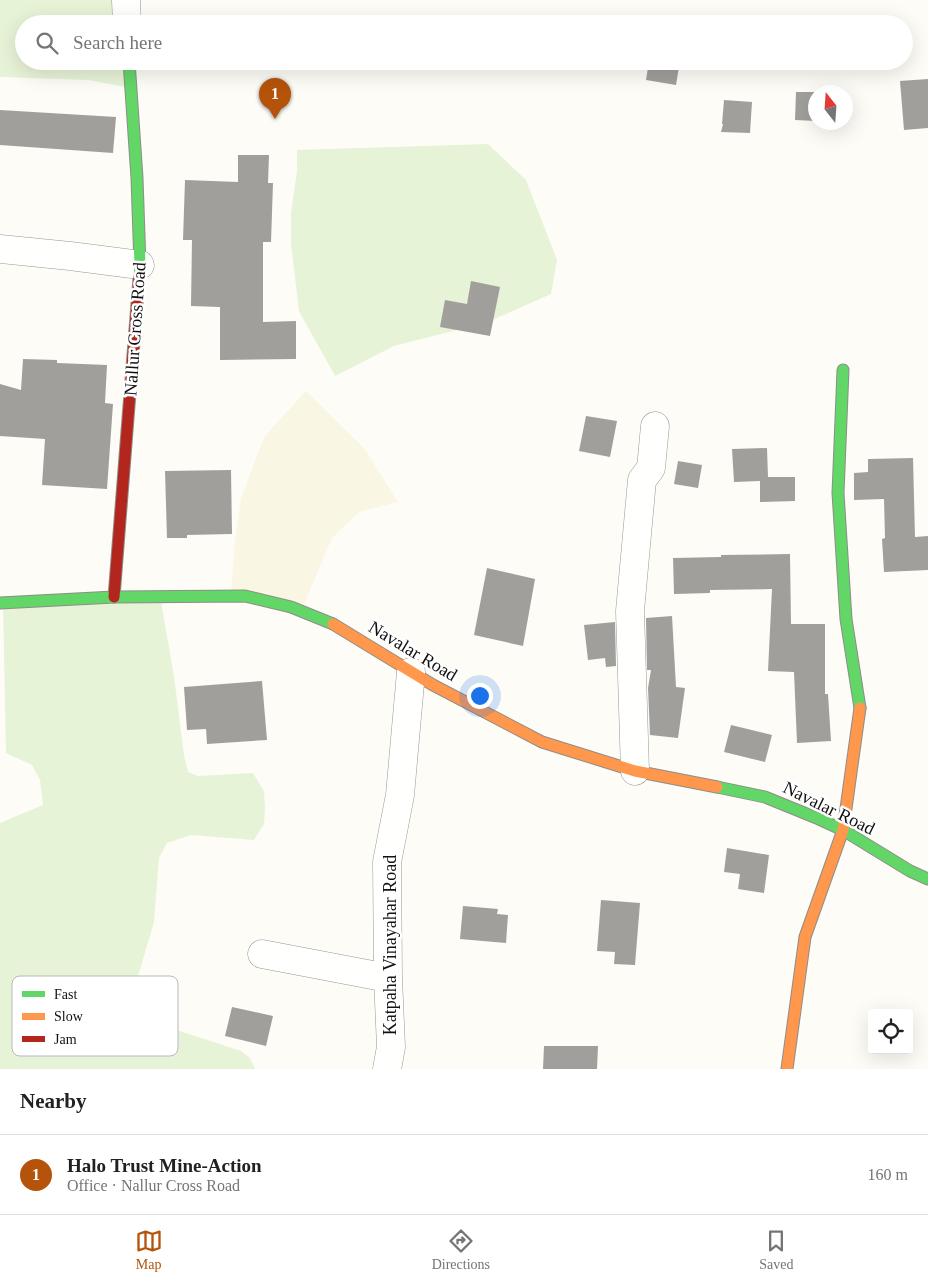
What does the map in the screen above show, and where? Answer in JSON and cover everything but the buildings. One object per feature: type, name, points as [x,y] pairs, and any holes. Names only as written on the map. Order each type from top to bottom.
[{"type":"street","points":[[126,0],[127,15]]},
{"type":"street","name":"Nallur Cross Road","points":[[114,596],[140,265],[137,178],[130,70]]},
{"type":"street","points":[[0,250],[140,265]]},
{"type":"street","points":[[787,1069],[805,937],[843,830],[860,708],[846,619],[838,493],[843,370]]},
{"type":"street","points":[[635,771],[630,612],[642,480],[651,468],[655,426]]},
{"type":"street","name":"Navalar Road","points":[[0,603],[114,596],[245,596],[291,607],[338,626],[433,685],[542,742],[581,756],[635,771],[765,797],[843,830],[928,880]]},
{"type":"street","name":"Katpaha Vinayahar Road","points":[[387,1069],[391,1047],[388,978],[387,862],[400,794],[411,672]]},
{"type":"street","points":[[262,954],[388,978]]},
{"type":"shaded area","points":[[306,391],[364,448],[398,502],[359,512],[332,538],[301,611],[231,596],[235,540],[241,498],[264,437]]},
{"type":"green space","points":[[0,0],[126,0],[127,15],[15,15],[15,70],[129,70],[130,88],[89,80],[0,77]]},
{"type":"green space","points":[[488,144],[526,180],[557,260],[551,294],[488,322],[394,346],[335,376],[299,311],[291,244],[291,213],[297,171],[297,150]]},
{"type":"green space","points":[[160,596],[188,772],[198,776],[253,773],[264,791],[265,808],[264,824],[254,840],[191,835],[167,843],[159,858],[154,922],[138,976],[12,976],[12,1056],[178,1056],[178,1030],[241,1051],[250,1058],[255,1069],[0,1069],[0,823],[43,805],[40,780],[32,765],[6,753],[3,603]]},
{"type":"traffic: fast","points":[[130,70],[137,178],[139,278]]},
{"type":"traffic: fast","points":[[843,370],[838,493],[846,619],[860,708]]},
{"type":"traffic: fast","points":[[0,603],[114,597],[245,596],[291,607],[333,624]]},
{"type":"traffic: fast","points":[[717,787],[765,797],[819,819],[843,830],[910,871],[928,879]]},
{"type":"traffic: slow","points":[[333,624],[433,685],[542,742],[635,771],[717,787]]},
{"type":"traffic: slow","points":[[787,1069],[805,937],[843,830],[860,708]]},
{"type":"traffic: jam","points":[[114,597],[139,278]]},
{"type":"place","name":"Halo Trust Mine-Action","points":[[275,119]]}]
